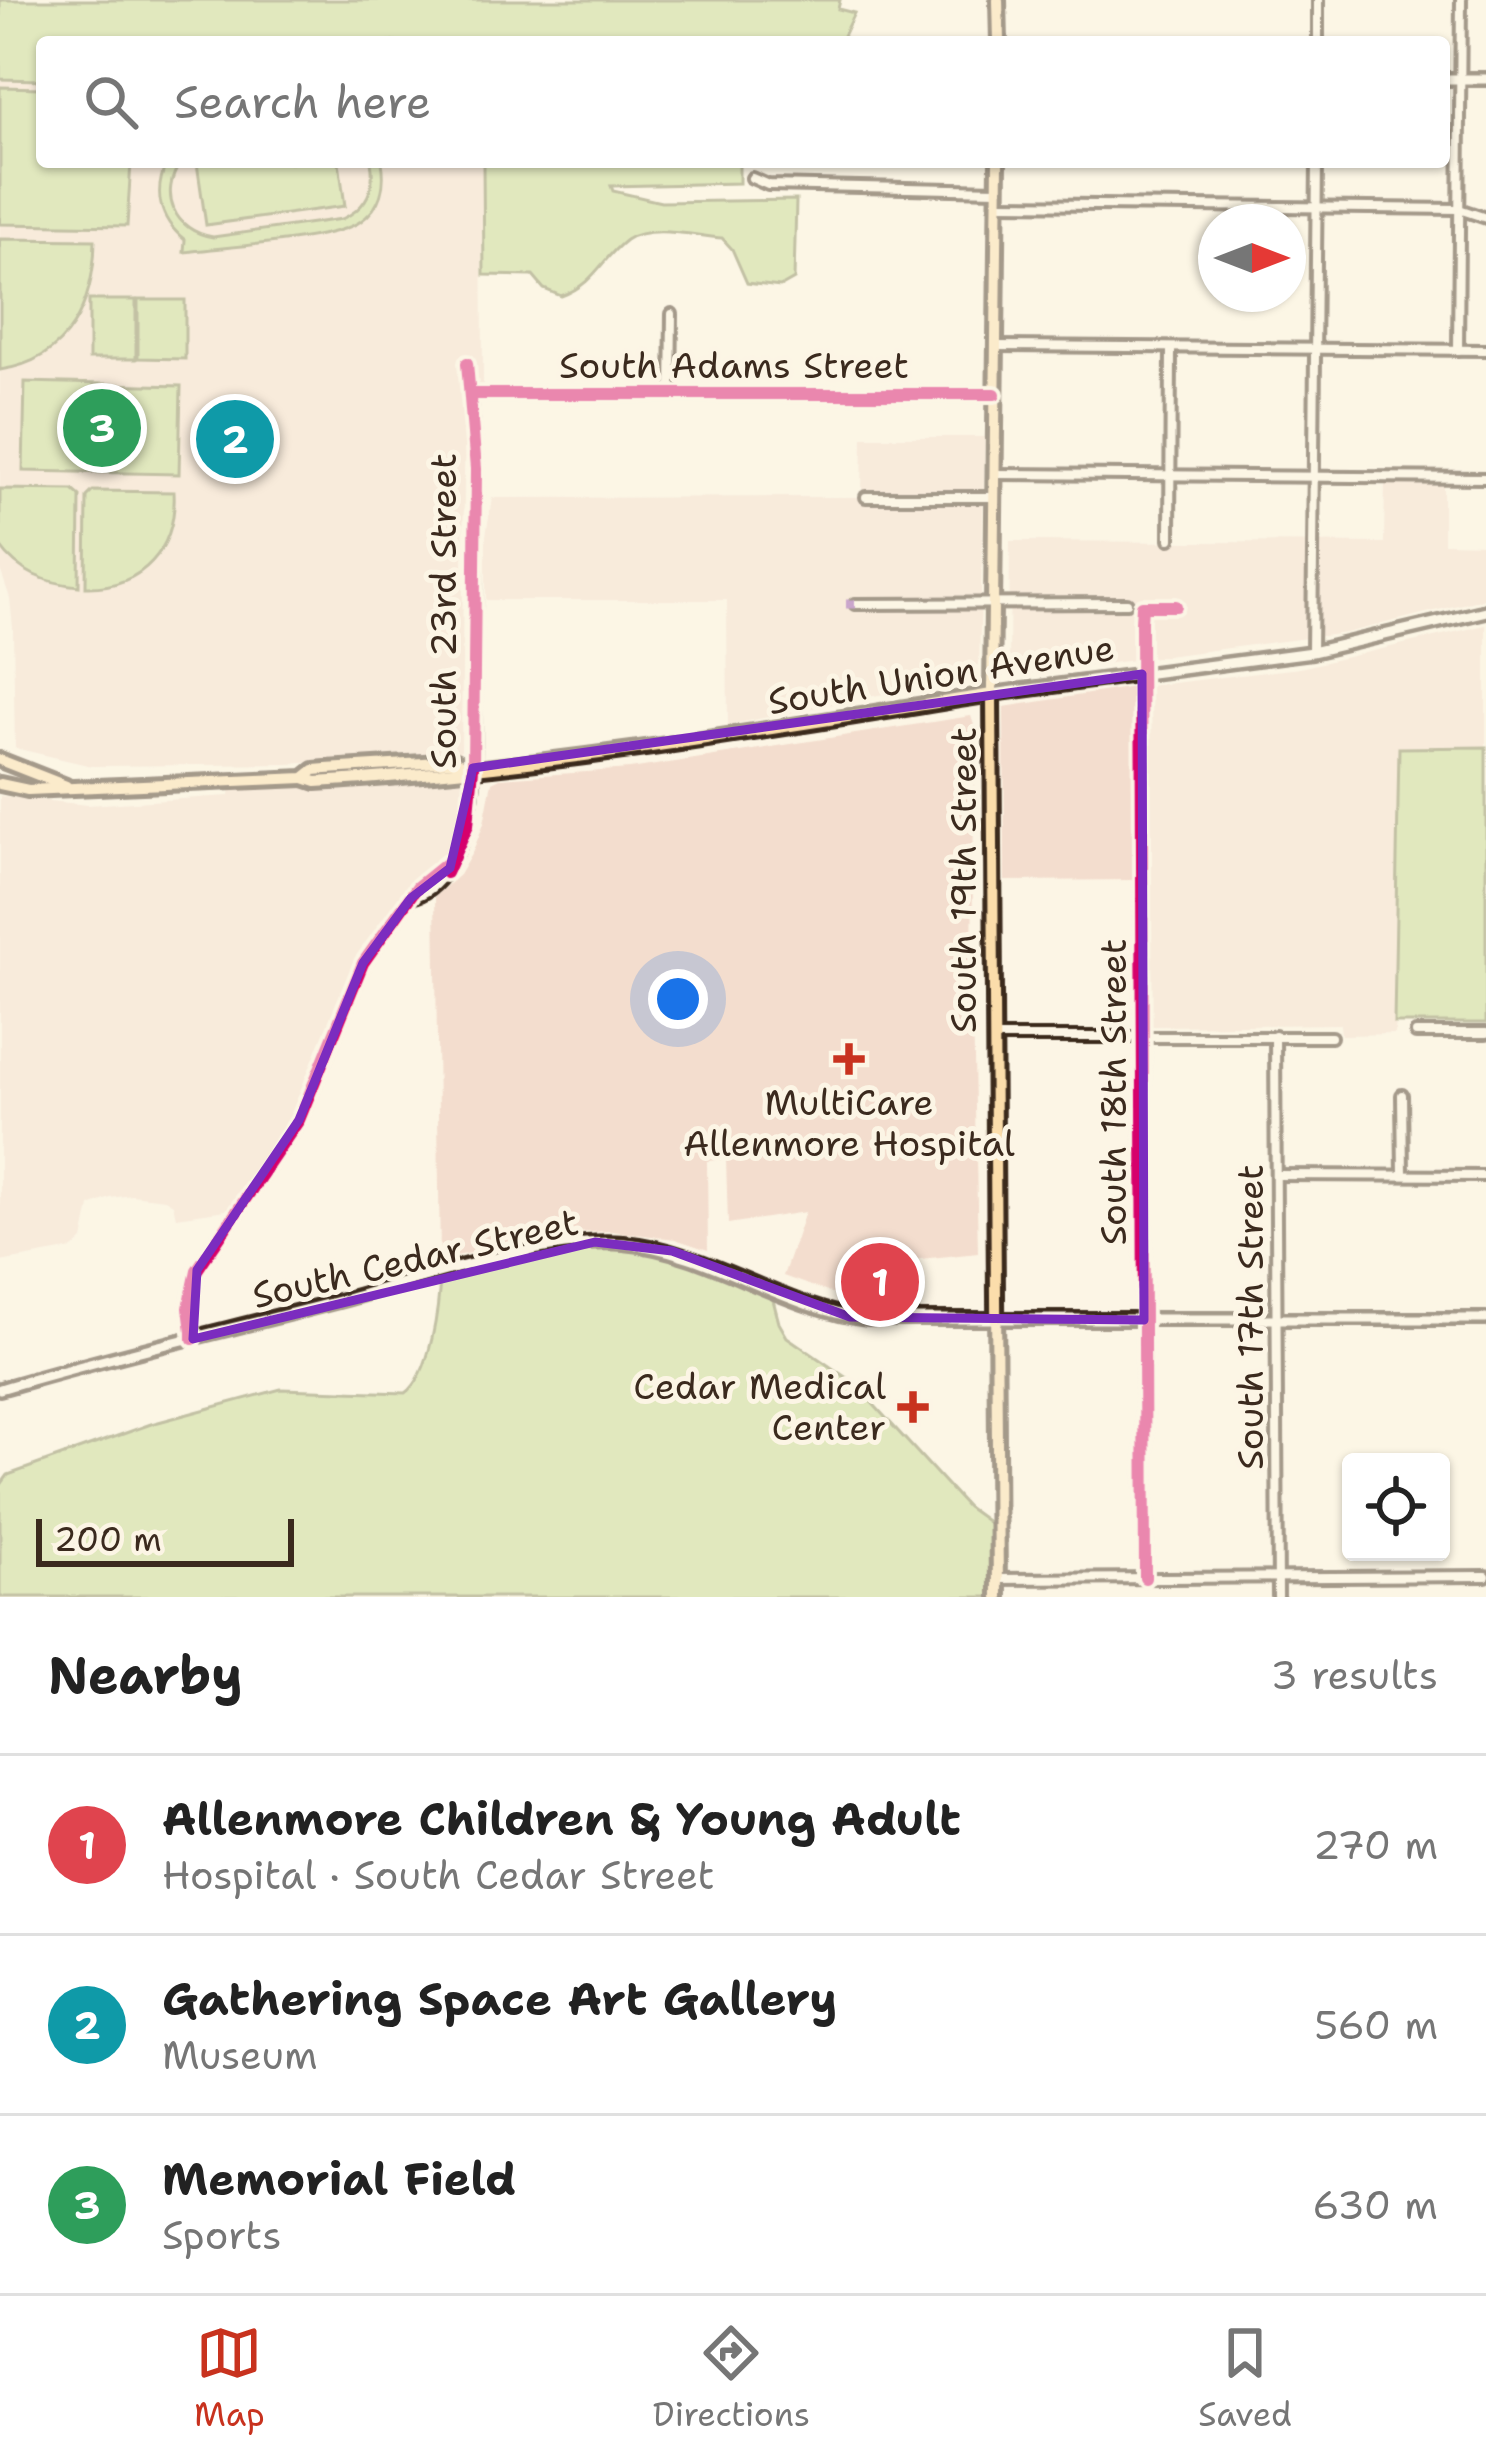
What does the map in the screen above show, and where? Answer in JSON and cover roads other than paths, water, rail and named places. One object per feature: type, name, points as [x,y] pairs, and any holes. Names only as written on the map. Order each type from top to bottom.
[{"type":"main road","points":[[998,0],[999,36]]},
{"type":"main road","points":[[1450,79],[1486,79]]},
{"type":"main road","name":"South 19th Street","points":[[998,168],[992,694],[998,1597]]},
{"type":"main road","name":"South Union Avenue","points":[[0,784],[28,790],[304,778],[330,782],[456,773],[1312,652],[1486,611]]},
{"type":"main road","name":"South Union Avenue","points":[[0,760],[69,788]]},
{"type":"main road","name":"South Cedar Street","points":[[0,1389],[555,1246],[595,1242],[672,1251],[815,1308],[850,1317],[1486,1319]]},
{"type":"street","points":[[1318,0],[1318,36]]},
{"type":"street","points":[[1457,350],[1461,0]]},
{"type":"street","points":[[1312,652],[1317,168]]},
{"type":"street","points":[[752,178],[768,185],[998,197],[1460,208],[1486,218]]},
{"type":"street","points":[[671,395],[672,314]]},
{"type":"street","points":[[996,346],[1486,350]]},
{"type":"street","points":[[1170,538],[1171,349]]},
{"type":"street","name":"South 23rd Street","points":[[193,1339],[189,1301],[201,1263],[292,1133],[316,1085],[363,963],[424,880],[454,857],[470,813],[477,531],[467,363]]},
{"type":"street","name":"South Adams Street","points":[[472,394],[995,394]]},
{"type":"street","points":[[995,474],[1486,478]]},
{"type":"street","points":[[866,497],[995,497]]},
{"type":"street","points":[[855,604],[1127,602]]},
{"type":"street","name":"South 18th Street","points":[[1145,1578],[1142,606],[1176,606]]},
{"type":"street","points":[[1416,1033],[1486,1034]]},
{"type":"street","name":"South 17th Street","points":[[1275,1036],[1278,1597]]},
{"type":"street","points":[[994,1037],[1331,1037]]},
{"type":"street","points":[[1402,1095],[1403,1175]]},
{"type":"street","points":[[1276,1175],[1486,1176]]},
{"type":"street","points":[[998,1579],[1486,1576]]},
{"type":"place","name":"Memorial Field","points":[[102,428]]},
{"type":"place","name":"Gathering Space Art Gallery","points":[[235,439]]},
{"type":"place","name":"MultiCare Allenmore Hospital","points":[[849,1059]]},
{"type":"place","name":"Allenmore Children & Young Adult","points":[[880,1282]]},
{"type":"place","name":"Cedar Medical Center","points":[[913,1407]]}]
